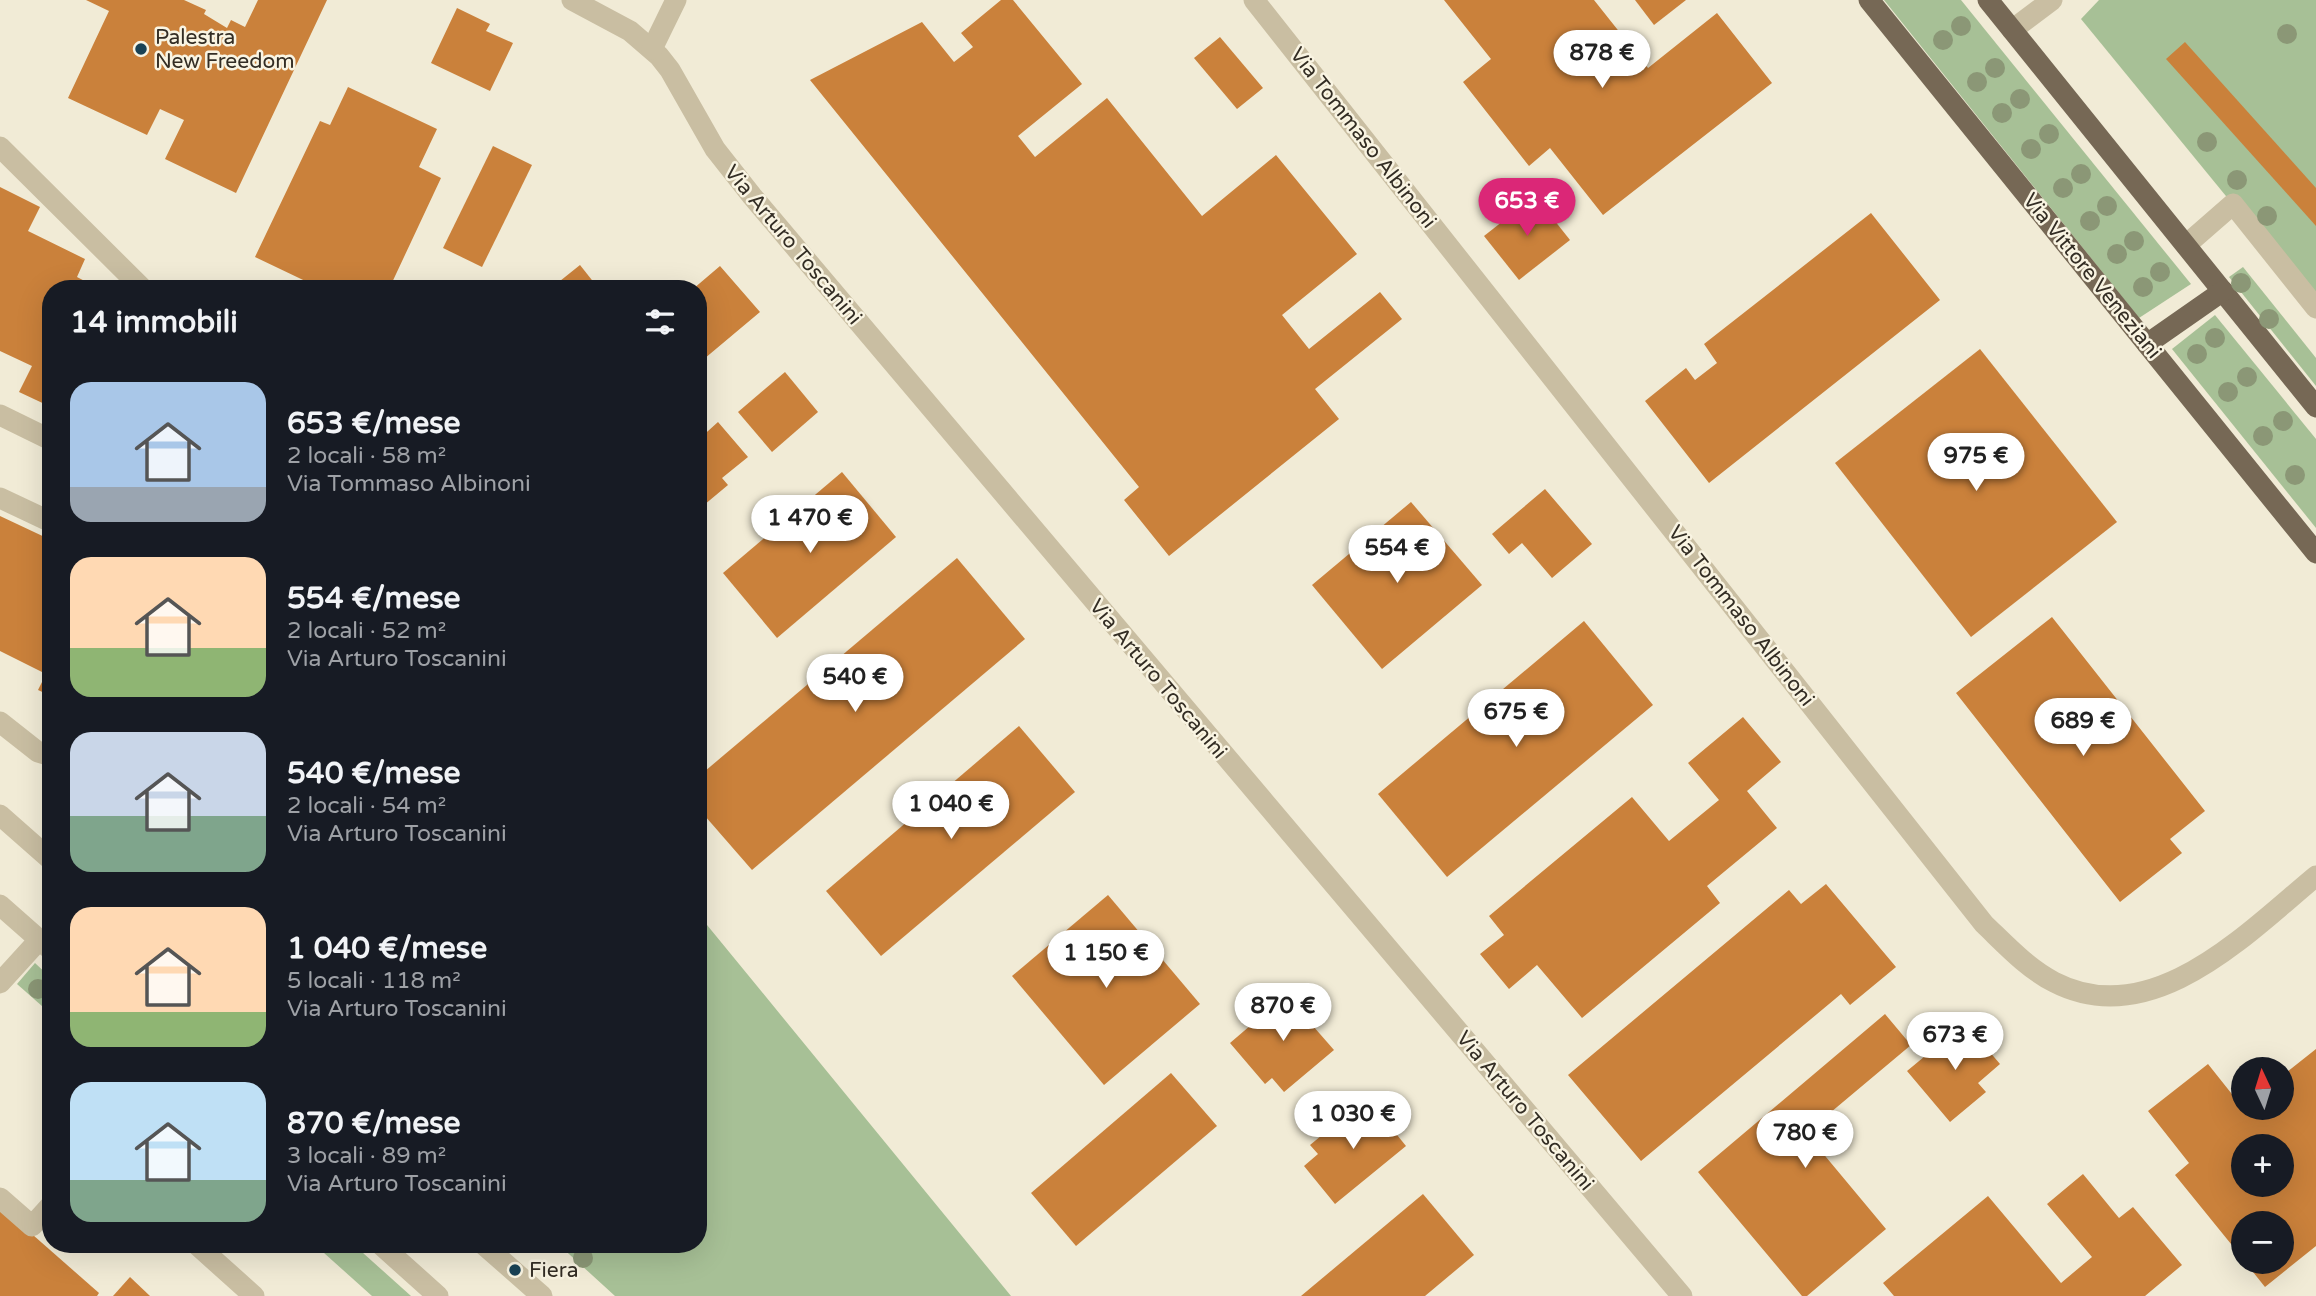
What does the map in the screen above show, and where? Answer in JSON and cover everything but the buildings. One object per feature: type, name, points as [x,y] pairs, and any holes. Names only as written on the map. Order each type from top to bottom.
[{"type":"main road","name":"Via Vittore Veneziani","points":[[1869,0],[2316,553]]},
{"type":"main road","points":[[1988,0],[2316,407]]},
{"type":"main road","points":[[2147,344],[2223,290]]},
{"type":"street","name":"Via Arturo Toscanini","points":[[572,0],[630,32],[652,49],[670,70],[703,131],[744,187],[1682,1296]]},
{"type":"street","points":[[652,49],[676,0]]},
{"type":"street","name":"Via Tommaso Albinoni","points":[[1254,0],[1976,913],[2025,963],[2054,982],[2076,991],[2108,996],[2139,993],[2171,983],[2200,968],[2316,876]]},
{"type":"street","points":[[2012,30],[2052,0]]},
{"type":"street","points":[[0,146],[134,280]]},
{"type":"street","points":[[2186,245],[2232,204],[2316,308]]},
{"type":"street","points":[[0,415],[42,436]]},
{"type":"street","points":[[0,498],[42,518]]},
{"type":"street","points":[[0,722],[42,753]]},
{"type":"street","points":[[0,815],[42,852]]},
{"type":"street","points":[[0,905],[42,942]]},
{"type":"street","points":[[0,983],[42,948]]},
{"type":"street","points":[[0,1198],[32,1226],[42,1215]]},
{"type":"street","points":[[207,1253],[254,1296]]},
{"type":"street","points":[[390,1253],[438,1296]]},
{"type":"street","points":[[494,1253],[542,1296]]},
{"type":"green space","points":[[1884,0],[1961,0],[2191,284],[2139,318]]},
{"type":"green space","points":[[2099,0],[2316,0],[2316,306],[2081,19]]},
{"type":"green space","points":[[2243,267],[2316,358],[2316,386],[2229,277]]},
{"type":"green space","points":[[2215,315],[2316,439],[2316,528],[2172,349]]},
{"type":"green space","points":[[707,925],[1011,1296],[615,1296],[568,1253],[707,1253]]},
{"type":"green space","points":[[35,963],[42,970],[42,1006],[17,984]]},
{"type":"green space","points":[[324,1253],[363,1253],[411,1296],[372,1296]]},
{"type":"place","name":"Palestra New Freedom","points":[[141,49]]},
{"type":"place","name":"Fiera","points":[[515,1270]]}]
